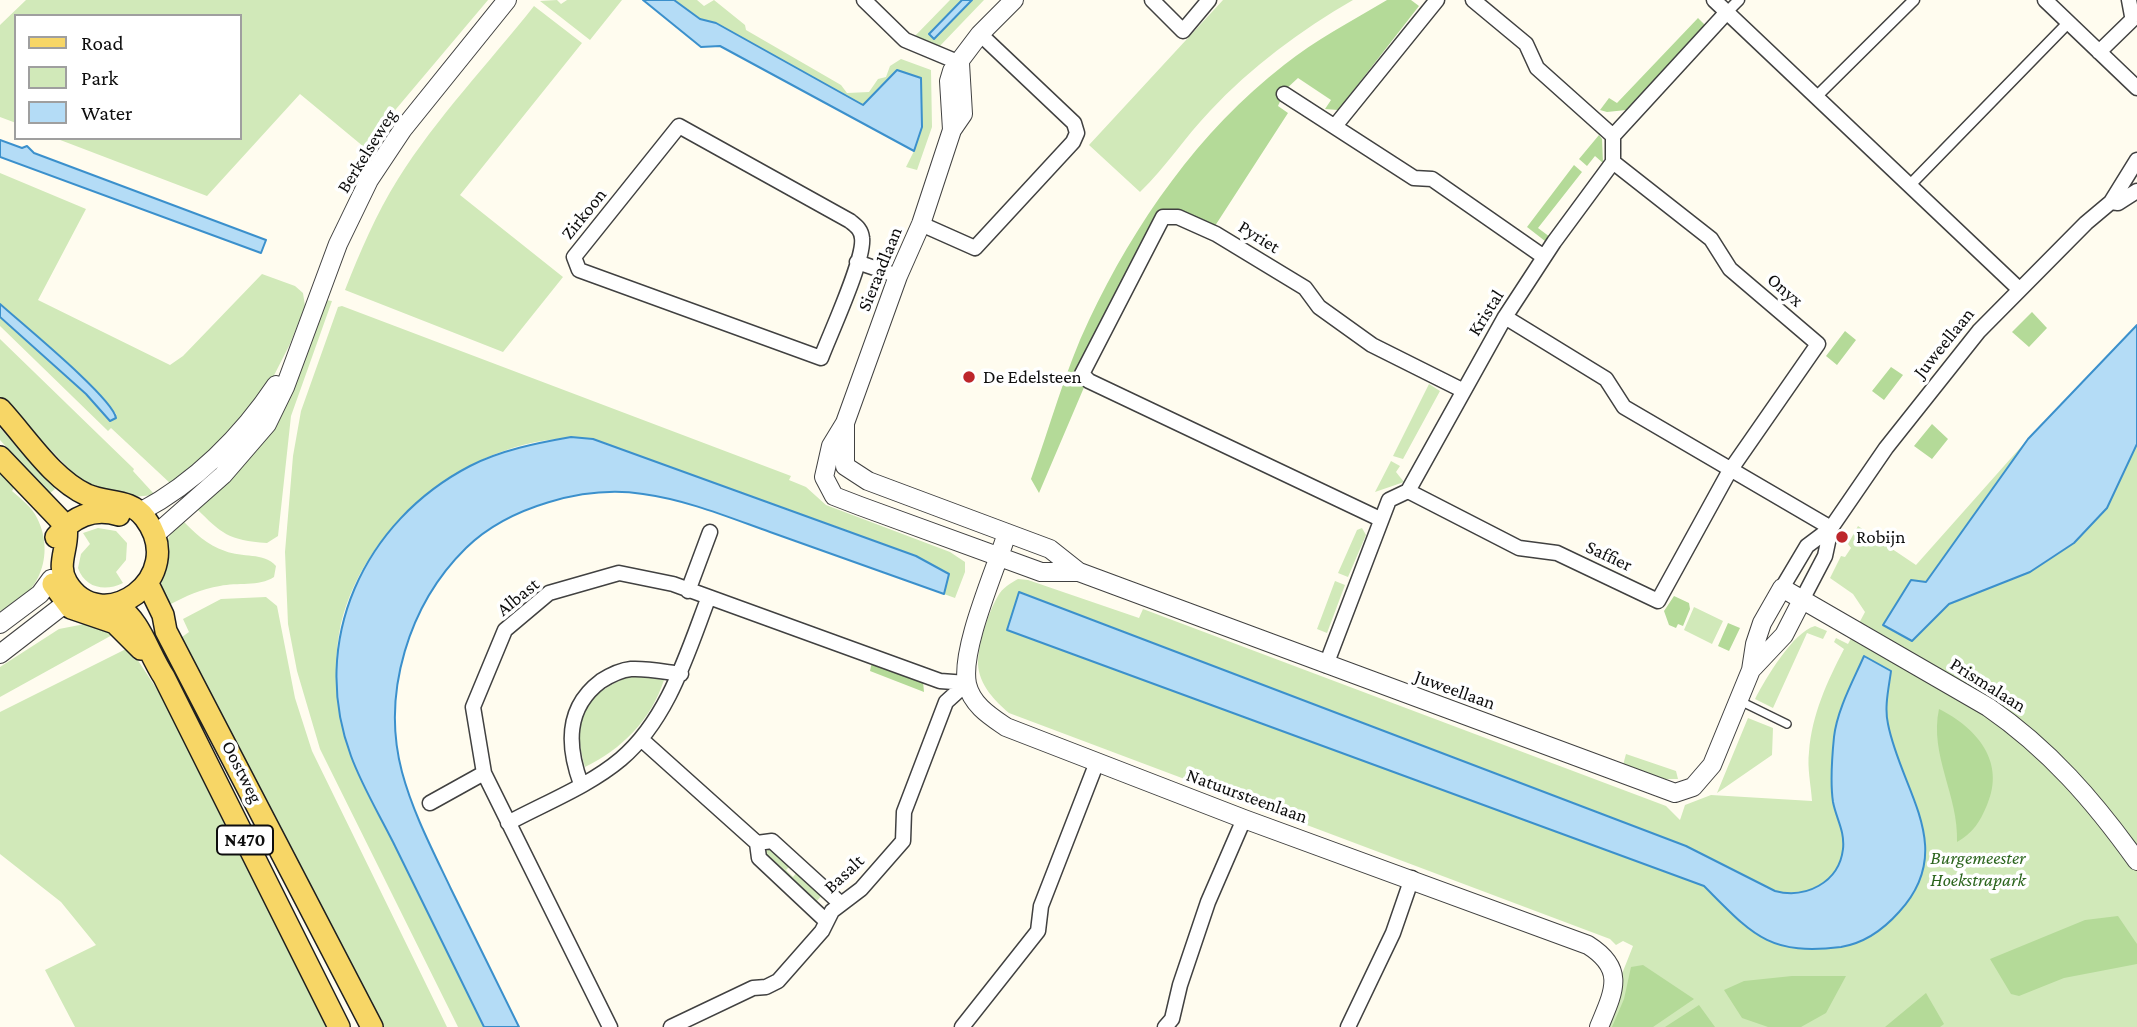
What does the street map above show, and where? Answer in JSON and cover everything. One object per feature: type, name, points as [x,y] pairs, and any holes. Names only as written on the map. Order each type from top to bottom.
[{"type":"main road","points":[[0,409],[58,474],[66,492],[91,505],[123,503],[155,535],[157,562],[143,588],[111,611],[74,604],[51,579],[48,561],[61,531],[91,505]]},
{"type":"main road","points":[[0,457],[68,538],[61,563],[74,604]]},
{"type":"main road","points":[[133,515],[143,545],[143,560],[134,581],[143,588]]},
{"type":"main road","name":"Oostweg","points":[[143,588],[163,615],[166,631],[372,1027]]},
{"type":"main road","name":"Oostweg","points":[[111,611],[138,625],[149,654],[164,677],[339,1027]]},
{"type":"street","name":"Berkelseweg","points":[[155,535],[223,475],[267,424],[285,387],[338,244],[369,180],[403,129],[507,0]]},
{"type":"street","points":[[864,0],[905,40],[960,63]]},
{"type":"street","name":"Sieraadlaan","points":[[1000,556],[834,496],[824,477],[831,446],[845,423],[898,276],[921,223],[952,130],[949,80],[980,34],[1014,0]]},
{"type":"street","points":[[1152,0],[1183,31],[1209,0]]},
{"type":"street","points":[[1335,126],[1437,0]]},
{"type":"street","points":[[1473,0],[1526,44],[1537,68],[1613,136]]},
{"type":"street","points":[[1714,0],[2019,289]]},
{"type":"street","points":[[1613,162],[1613,136],[1739,0]]},
{"type":"street","points":[[1816,97],[1914,0]]},
{"type":"street","points":[[2045,0],[2137,88]]},
{"type":"street","points":[[2099,52],[2135,16],[2129,0]]},
{"type":"street","points":[[1910,186],[2068,23]]},
{"type":"street","points":[[921,223],[975,248],[1073,142],[1077,133],[1074,123],[980,34]]},
{"type":"street","points":[[1284,94],[1414,178],[1432,179],[1545,257]]},
{"type":"street","name":"Zirkoon","points":[[679,126],[849,220],[860,229],[863,241],[857,262],[821,358],[579,270],[574,257],[679,126]]},
{"type":"street","name":"Juweellaan","points":[[1007,533],[1050,549],[1079,572],[1326,665],[1675,793],[1693,788],[1706,775],[1751,670],[1762,623],[1807,546],[1831,528],[1886,448],[1979,331],[2111,202],[2137,160]]},
{"type":"street","name":"Kristal","points":[[1326,665],[1389,500],[1408,491],[1505,317],[1613,162]]},
{"type":"street","name":"Onyx","points":[[1613,162],[1711,239],[1730,269],[1818,344],[1729,472]]},
{"type":"street","name":"Juweellaan","points":[[2111,202],[2118,203],[2137,191]]},
{"type":"street","name":"Pyriet","points":[[1380,519],[1088,381],[1082,374],[1163,217],[1178,217],[1216,234],[1305,288],[1319,307],[1372,345],[1462,390]]},
{"type":"street","points":[[857,262],[898,276]]},
{"type":"street","points":[[1505,317],[1606,379],[1624,407],[1729,472],[1739,472],[1831,528]]},
{"type":"street","name":"Berkelseweg","points":[[133,515],[183,484],[231,441],[266,400],[299,345]]},
{"type":"street","name":"Sieraadlaan","points":[[845,423],[845,466],[868,481],[1007,533]]},
{"type":"street","name":"Saffier","points":[[1408,491],[1519,548],[1557,553],[1658,601],[1729,472]]},
{"type":"street","name":"Juweellaan","points":[[1751,670],[1784,635],[1825,556],[1831,528]]},
{"type":"street","points":[[688,591],[710,532]]},
{"type":"street","points":[[967,683],[973,631],[1007,533]]},
{"type":"street","name":"Juweellaan","points":[[1000,556],[1041,572],[1079,572]]},
{"type":"street","name":"Albast","points":[[610,1027],[484,773],[473,707],[505,630],[549,593],[619,573],[688,591],[940,681],[967,683]]},
{"type":"street","points":[[0,624],[40,594],[51,579]]},
{"type":"street","name":"Prismalaan","points":[[1782,589],[1988,707],[2018,728],[2088,795],[2137,861]]},
{"type":"street","points":[[508,823],[581,784],[620,759],[641,739],[681,674],[709,599]]},
{"type":"street","points":[[0,654],[29,634],[38,623],[74,604]]},
{"type":"street","points":[[581,784],[571,756],[570,731],[577,708],[589,690],[609,676],[630,669],[681,674]]},
{"type":"street","name":"Natuursteenlaan","points":[[967,683],[979,708],[1006,727],[1244,819],[1588,944],[1610,962],[1614,985],[1599,1027]]},
{"type":"street","name":"Basalt","points":[[671,1027],[742,993],[778,981],[822,932],[825,920],[840,903],[861,890],[903,841],[904,812],[946,702],[967,683]]},
{"type":"street","points":[[641,739],[757,844],[759,858],[825,920]]},
{"type":"street","points":[[962,1027],[1038,931],[1041,906],[1097,762]]},
{"type":"street","points":[[430,803],[484,773]]},
{"type":"street","points":[[1164,1027],[1172,1019],[1180,985],[1208,902],[1244,819]]},
{"type":"street","points":[[757,844],[772,841],[840,903]]},
{"type":"street","points":[[1348,1027],[1393,933],[1412,878]]},
{"type":"lane","points":[[1738,699],[1787,724]]},
{"type":"green space","points":[[26,0],[488,0],[364,147],[300,94],[207,196],[60,140],[242,140],[242,14],[14,14],[14,122],[0,117],[0,25]]},
{"type":"green space","points":[[557,0],[561,4],[567,0],[622,0],[590,40],[540,1]]},
{"type":"green space","points":[[674,0],[697,0],[704,6],[714,0],[745,25],[746,30],[841,85],[847,93],[869,92],[878,79],[886,77],[890,66],[901,59],[931,70],[932,127],[917,170],[906,167],[914,151],[897,70],[863,105],[716,23],[700,19]]},
{"type":"green space","points":[[950,0],[984,0],[937,49],[913,38]]},
{"type":"green space","points":[[1223,0],[1353,0],[1314,24],[1242,79],[1201,121],[1140,192],[1089,145]]},
{"type":"green space","points":[[1387,0],[1411,0],[1419,6],[1338,110],[1325,109],[1331,100],[1298,78],[1285,90],[1278,106],[1288,113],[1213,229],[1178,211],[1155,217],[1078,377],[1085,385],[1039,493],[1031,479],[1080,339],[1127,249],[1172,181],[1224,119],[1253,91],[1308,47]]},
{"type":"green space","points":[[534,6],[582,43],[460,195],[563,277],[503,352],[345,290],[376,219],[413,156]]},
{"type":"green space","points":[[1698,18],[1705,25],[1626,110],[1600,110],[1609,98],[1617,103]]},
{"type":"green space","points":[[1599,135],[1602,139],[1603,163],[1595,156],[1587,166],[1579,159]]},
{"type":"green space","points":[[1574,165],[1582,172],[1538,228],[1550,237],[1545,241],[1527,227]]},
{"type":"green space","points":[[0,173],[86,209],[38,300],[170,365],[183,356],[262,274],[295,286],[303,293],[305,306],[290,344],[266,391],[235,432],[171,484],[111,428],[108,431],[0,326],[0,317],[94,402],[117,415],[89,383],[0,304]]},
{"type":"green space","points":[[326,300],[332,301],[291,416],[278,536],[267,543],[234,537],[220,530],[196,508],[219,487]]},
{"type":"green space","points":[[342,306],[791,476],[789,480],[806,487],[826,505],[950,552],[965,562],[965,572],[955,598],[944,594],[949,574],[916,556],[593,439],[550,440],[508,449],[468,467],[431,491],[398,521],[371,555],[351,593],[337,649],[341,711],[351,756],[484,1027],[458,1027],[320,749],[297,671],[288,624],[285,552],[293,456],[301,411],[338,307]]},
{"type":"green space","points":[[2032,312],[2047,328],[2029,347],[2012,332]]},
{"type":"green space","name":"Burgemeester Hoekstrapark","points":[[2137,325],[2137,1027],[1601,1027],[1633,946],[1623,941],[1616,945],[1610,939],[1009,713],[989,692],[979,672],[978,656],[994,603],[1010,584],[1018,579],[1028,580],[1139,618],[1143,609],[1666,806],[1680,820],[1685,805],[1711,795],[1812,801],[1809,758],[1813,725],[1826,686],[1844,649],[1834,642],[1836,638],[1848,644],[1865,612],[1853,594],[1830,578],[1841,556],[1845,557],[1851,548],[1848,544],[1858,526],[1916,565],[2028,439]],"holes":[[[1019,593],[1673,842],[1129,673],[1007,630]]]},
{"type":"green space","points":[[1845,331],[1856,340],[1837,365],[1826,356]]},
{"type":"green space","points":[[0,339],[134,469],[155,495],[132,497],[102,492],[82,482],[0,398]]},
{"type":"green space","points":[[1891,367],[1903,375],[1884,400],[1872,391]]},
{"type":"green space","points":[[1429,384],[1440,391],[1403,459],[1393,456]]},
{"type":"green space","points":[[1932,424],[1948,439],[1932,459],[1914,446]]},
{"type":"green space","points":[[0,428],[55,489],[49,494],[0,440]]},
{"type":"green space","points":[[1391,461],[1400,466],[1396,472],[1404,482],[1375,492]]},
{"type":"green space","points":[[0,472],[14,488],[12,491],[35,514],[45,546],[40,574],[33,586],[13,605],[0,611]]},
{"type":"green space","points":[[182,520],[202,538],[219,548],[271,562],[276,566],[274,577],[262,582],[206,589],[169,605],[161,583],[161,561],[168,539]]},
{"type":"green space","points":[[98,528],[116,531],[127,543],[126,560],[116,572],[123,583],[116,586],[91,584],[85,580],[78,568],[81,554],[90,544],[83,533]]},
{"type":"green space","points":[[1362,528],[1366,535],[1348,577],[1338,573],[1357,530]]},
{"type":"green space","points":[[1335,581],[1345,585],[1327,633],[1317,629]]},
{"type":"green space","points":[[1674,596],[1689,603],[1690,609],[1683,626],[1678,624],[1676,628],[1669,625],[1664,611]]},
{"type":"green space","points":[[266,597],[277,606],[295,698],[312,751],[447,1027],[380,1027],[182,637],[189,632],[183,619],[221,599]]},
{"type":"green space","points":[[1694,607],[1723,621],[1712,644],[1684,630]]},
{"type":"green space","points":[[90,623],[114,634],[0,697],[0,667],[59,629]]},
{"type":"green space","points":[[1728,623],[1740,628],[1729,651],[1718,646]]},
{"type":"green space","points":[[1815,626],[1827,631],[1823,639],[1807,633],[1773,708],[1755,699],[1789,646]]},
{"type":"green space","points":[[126,649],[137,659],[172,712],[329,1027],[75,1027],[45,970],[96,945],[61,902],[0,854],[0,712]]},
{"type":"green space","points":[[872,661],[923,681],[924,692],[870,671]]},
{"type":"green space","points":[[633,675],[664,680],[651,708],[634,732],[585,767],[580,734],[585,709],[603,690]]},
{"type":"green space","points":[[1939,709],[1976,736],[1990,761],[1993,775],[1992,789],[1982,817],[1972,831],[1957,842],[1954,808],[1938,743]]},
{"type":"green space","points":[[1748,718],[1773,728],[1772,755],[1717,793]]},
{"type":"green space","points":[[1626,754],[1676,771],[1678,779],[1656,779],[1623,765]]},
{"type":"green space","points":[[767,846],[790,866],[786,870],[793,877],[797,872],[822,895],[816,902],[761,851]]},
{"type":"green space","points":[[2118,916],[2137,944],[2137,964],[2064,978],[2019,996],[2011,994],[1990,959],[2085,920]]},
{"type":"green space","points":[[1643,965],[1694,999],[1653,1027],[1612,1027],[1624,999],[1631,967]]},
{"type":"green space","points":[[1792,976],[1846,976],[1826,1013],[1801,1027],[1768,1027],[1742,1018],[1724,990],[1744,981]]},
{"type":"green space","points":[[1926,993],[1944,1024],[1940,1027],[1885,1027]]},
{"type":"green space","points":[[1699,1005],[1715,1027],[1665,1027]]},
{"type":"water","points":[[643,0],[674,0],[700,19],[716,23],[863,105],[897,70],[921,78],[922,127],[914,151],[720,46],[701,47]]},
{"type":"water","points":[[962,0],[972,0],[934,39],[929,34]]},
{"type":"water","points":[[0,140],[22,148],[27,146],[34,153],[266,240],[261,253],[0,157]]},
{"type":"water","points":[[0,304],[84,378],[100,394],[116,418],[110,421],[86,394],[0,317]]},
{"type":"water","points":[[2137,325],[2137,444],[2107,508],[2074,543],[2030,572],[1949,604],[1912,641],[1883,625],[1911,580],[1926,582],[2028,439]]},
{"type":"water","points":[[571,437],[593,439],[916,556],[949,574],[944,594],[676,500],[620,492],[573,496],[548,502],[503,521],[466,548],[446,570],[415,623],[398,681],[396,742],[402,772],[424,832],[519,1027],[484,1027],[351,756],[339,713],[337,670],[342,628],[355,588],[374,552],[401,518],[433,490],[470,466],[507,451]]},
{"type":"water","points":[[1019,592],[1686,846],[1775,891],[1786,893],[1798,893],[1819,886],[1835,871],[1840,861],[1843,836],[1833,802],[1832,786],[1834,737],[1842,706],[1864,656],[1891,671],[1887,704],[1888,724],[1920,819],[1925,842],[1924,865],[1916,888],[1899,912],[1866,939],[1841,947],[1816,949],[1778,944],[1749,929],[1704,886],[1007,630]]},
{"type":"place","name":"De Edelsteen","points":[[969,377]]},
{"type":"place","name":"Robijn","points":[[1842,537]]}]
